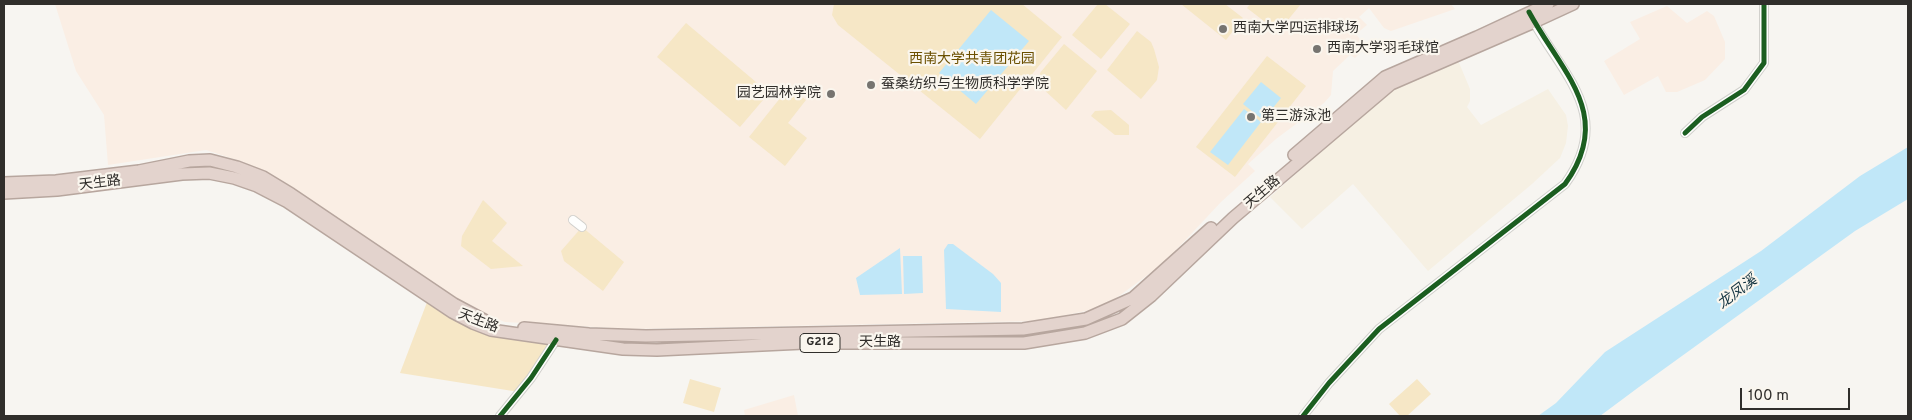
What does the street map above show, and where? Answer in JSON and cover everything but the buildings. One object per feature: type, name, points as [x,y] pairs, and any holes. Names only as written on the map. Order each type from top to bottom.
[{"type":"highway","name":"天生路","points":[[4,193],[57,190],[182,174],[209,173],[234,178],[257,186],[286,201],[452,312],[473,323],[491,330],[556,340],[624,349],[657,350],[804,343],[1024,343],[1085,332],[1122,319],[1151,296],[1233,218],[1391,84],[1532,17],[1548,4]]},
{"type":"highway","name":"天生路","points":[[4,183],[56,181],[139,171],[189,161],[210,160],[237,167],[263,177],[290,194],[454,304],[493,323],[511,327],[589,334],[646,336],[1023,329],[1086,319],[1133,298],[1227,213],[1385,77],[1532,17],[1572,4]]},
{"type":"street","points":[[1685,133],[1702,117],[1744,90],[1764,63],[1764,4]]},
{"type":"street","points":[[1303,416],[1329,383],[1379,330],[1565,184],[1574,171],[1581,156],[1585,135],[1585,113],[1581,99],[1574,86],[1532,17]]},
{"type":"street","points":[[573,220],[582,227]]},
{"type":"street","points":[[500,416],[531,378],[556,340]]},
{"type":"shaded area","points":[[55,4],[1451,4],[1455,9],[1391,31],[1384,28],[1369,8],[1359,17],[1367,25],[1356,34],[1366,47],[1355,58],[1350,55],[1333,71],[1331,95],[1324,103],[1276,139],[1248,164],[1255,171],[1221,202],[1164,263],[1104,307],[1039,321],[631,329],[505,322],[471,310],[269,175],[243,162],[206,150],[108,165],[104,115],[76,71]]},
{"type":"shaded area","points":[[1667,6],[1687,23],[1707,11],[1714,16],[1725,42],[1725,59],[1705,80],[1677,92],[1666,92],[1658,76],[1624,95],[1604,61],[1640,39],[1630,22]]},
{"type":"shaded area","points":[[1457,58],[1470,89],[1470,101],[1467,107],[1481,125],[1548,89],[1566,115],[1568,126],[1566,143],[1560,158],[1532,184],[1428,271],[1353,184],[1302,229],[1270,197],[1395,86]]},
{"type":"shaded area","points":[[794,395],[798,416],[745,416],[744,410]]},
{"type":"green space","name":"西南大学共青团花园","points":[[834,4],[1022,4],[1062,37],[980,139],[838,25],[832,15]]},
{"type":"green space","points":[[1098,4],[1105,4],[1130,24],[1101,59],[1072,35]]},
{"type":"green space","name":"西南大学四运排球场","points":[[1181,4],[1225,4],[1243,18],[1226,40]]},
{"type":"green space","points":[[1250,4],[1301,4],[1278,32],[1247,8]]},
{"type":"green space","points":[[686,23],[769,93],[740,127],[657,57]]},
{"type":"green space","points":[[1137,31],[1151,42],[1159,67],[1157,80],[1141,99],[1107,70]]},
{"type":"green space","points":[[1064,44],[1097,71],[1066,110],[1042,88],[1040,73]]},
{"type":"green space","name":"第三游泳池","points":[[1267,56],[1306,86],[1235,177],[1196,147]]},
{"type":"green space","points":[[789,87],[806,100],[788,123],[807,138],[785,166],[749,137]]},
{"type":"green space","points":[[1111,110],[1129,125],[1129,135],[1115,135],[1091,116],[1095,111]]},
{"type":"green space","points":[[483,200],[507,223],[492,241],[523,266],[491,269],[461,246],[462,236]]},
{"type":"green space","points":[[582,227],[624,262],[603,291],[564,261],[561,251]]},
{"type":"green space","points":[[429,297],[473,323],[556,340],[519,392],[400,373]]},
{"type":"green space","points":[[690,379],[721,388],[714,412],[683,403]]},
{"type":"green space","points":[[1417,379],[1431,394],[1407,416],[1400,416],[1389,404]]},
{"type":"water","points":[[991,10],[1029,41],[976,104],[939,73]]},
{"type":"water","points":[[1261,82],[1281,98],[1263,120],[1243,104]]},
{"type":"water","points":[[1244,109],[1261,122],[1228,165],[1210,152]]},
{"type":"water","name":"龙凤溪","points":[[1908,147],[1908,199],[1855,231],[1600,416],[1538,416],[1556,403],[1605,352],[1761,251],[1860,176]]},
{"type":"water","points":[[948,244],[953,244],[993,274],[1001,283],[1001,312],[946,309],[944,250]]},
{"type":"water","points":[[900,248],[902,294],[860,295],[856,278]]},
{"type":"water","points":[[903,256],[922,256],[923,293],[904,294]]},
{"type":"cycle path","points":[[1685,133],[1702,117],[1744,90],[1764,63],[1764,4]]},
{"type":"cycle path","points":[[1303,416],[1329,383],[1379,329],[1565,184],[1579,159],[1585,137],[1584,115],[1578,95],[1568,75],[1529,12]]},
{"type":"cycle path","points":[[500,416],[531,378],[556,340]]},
{"type":"place","name":"西南大学四运排球场","points":[[1223,29]]},
{"type":"place","name":"西南大学羽毛球馆","points":[[1317,49]]},
{"type":"place","name":"蚕桑纺织与生物质科学学院","points":[[871,85]]},
{"type":"place","name":"园艺园林学院","points":[[831,94]]},
{"type":"place","name":"第三游泳池","points":[[1251,117]]}]
